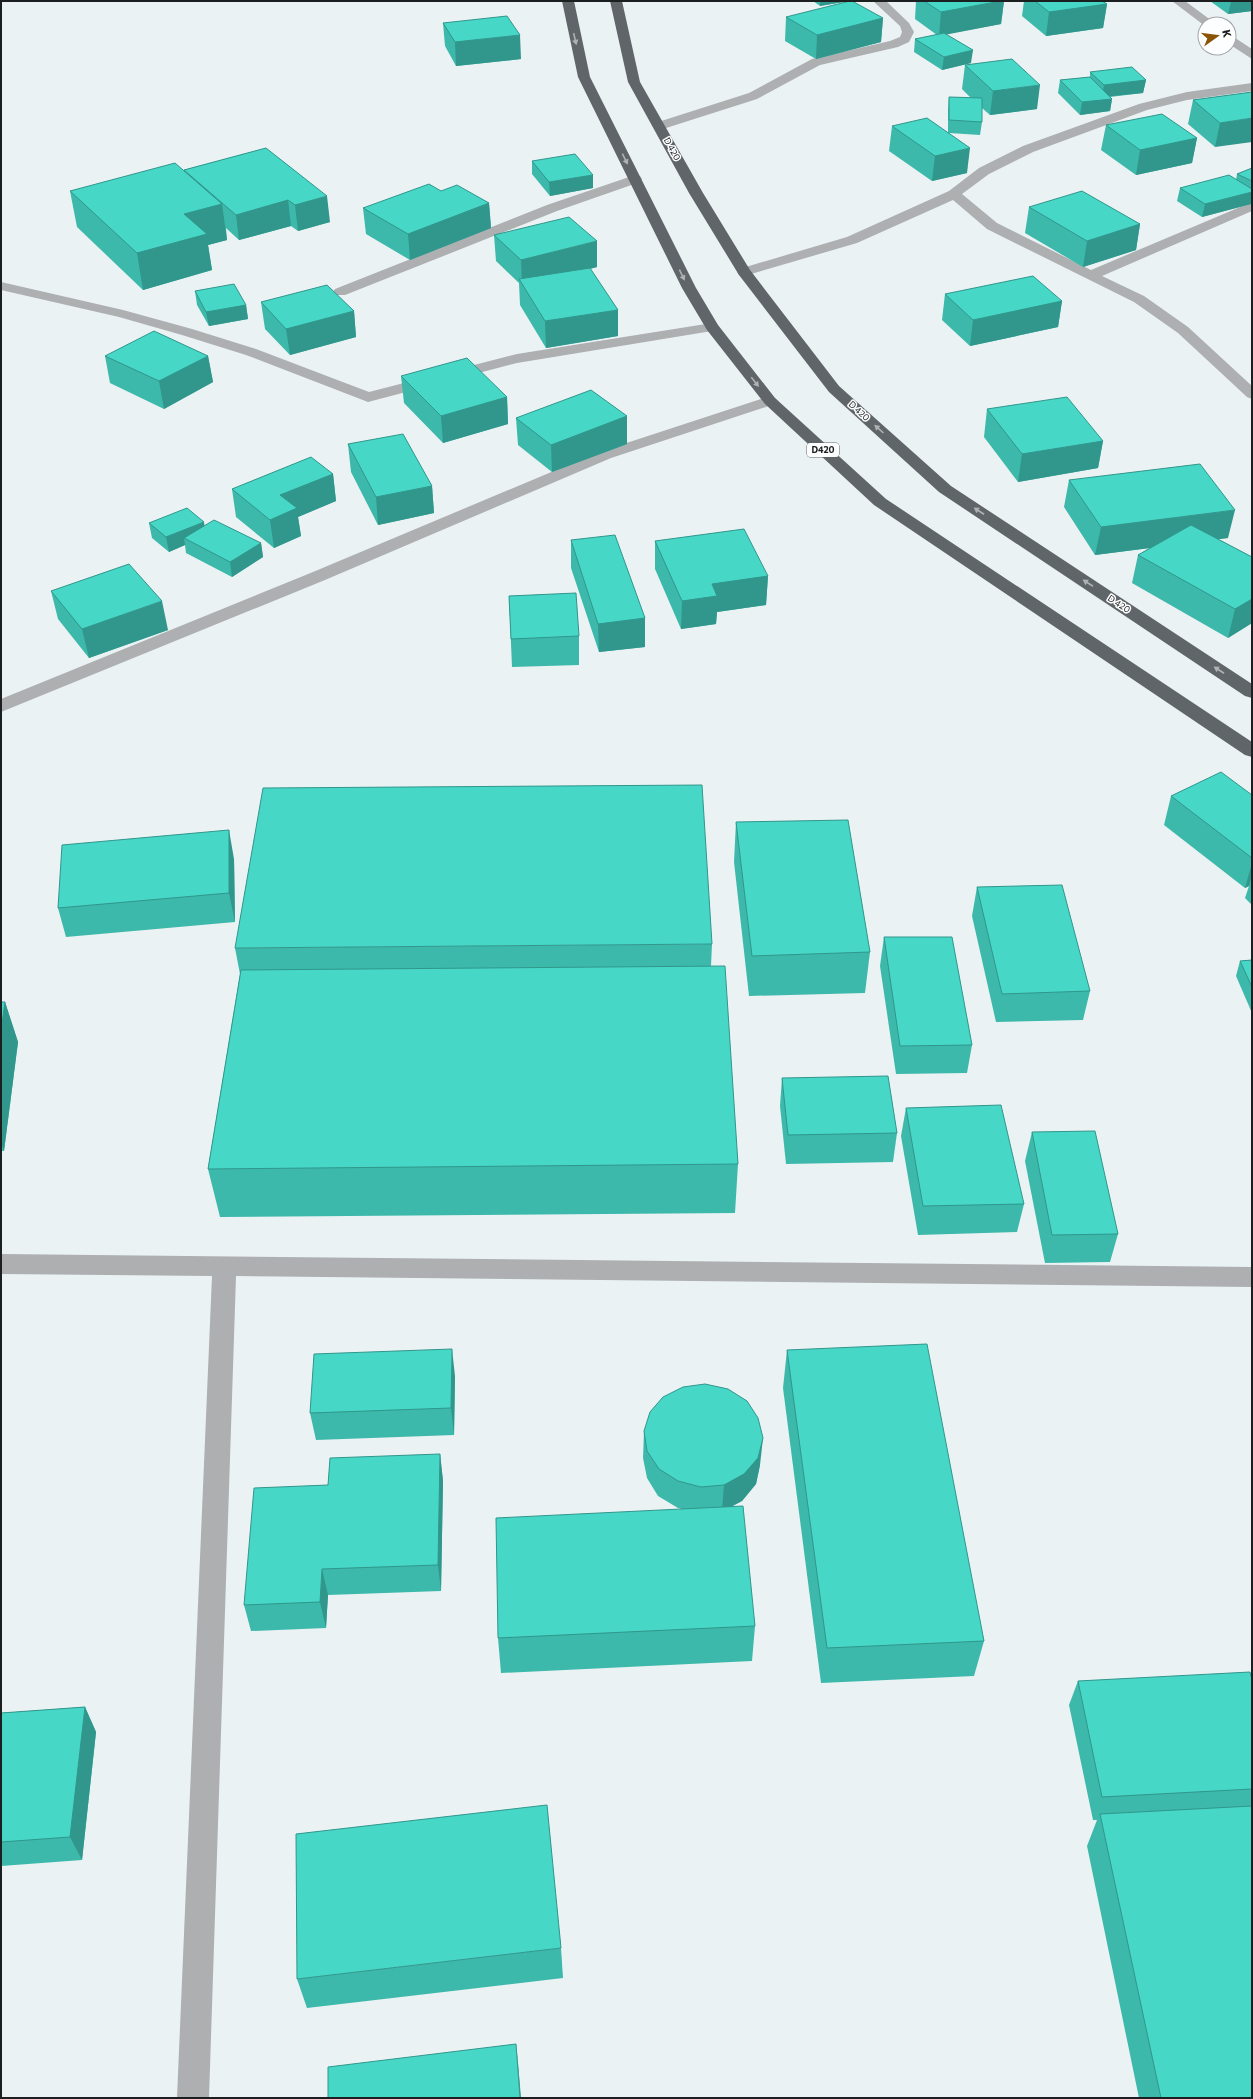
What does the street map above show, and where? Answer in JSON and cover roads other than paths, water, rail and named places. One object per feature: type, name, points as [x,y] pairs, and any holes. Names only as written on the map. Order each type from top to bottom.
[{"type":"highway","name":"D420","points":[[568,1],[584,77],[689,288],[712,327],[770,401],[880,502],[1252,751]]},
{"type":"highway","name":"D 420","points":[[616,1],[634,82],[744,272],[834,389],[945,489],[1252,692]]},
{"type":"street","points":[[1178,1],[1199,16]]},
{"type":"street","points":[[659,126],[753,96],[816,62],[894,44],[905,39],[908,32],[905,25],[882,3]]},
{"type":"street","points":[[882,3],[898,3]]},
{"type":"street","points":[[1237,44],[1252,55]]},
{"type":"street","points":[[744,272],[852,240],[954,194],[984,171],[1036,146],[1143,107],[1187,96],[1249,90]]},
{"type":"street","points":[[340,292],[552,208],[634,179]]},
{"type":"street","points":[[954,194],[992,226],[1025,244],[1139,299],[1184,330],[1252,394]]},
{"type":"street","points":[[1092,275],[1252,206]]},
{"type":"street","points":[[4,286],[123,314],[188,332],[251,352],[368,397],[517,359],[712,327]]},
{"type":"street","points":[[1,706],[319,576],[605,455],[770,401]]},
{"type":"street","points":[[1,1264],[1252,1277]]},
{"type":"street","points":[[193,2098],[224,1267]]}]
